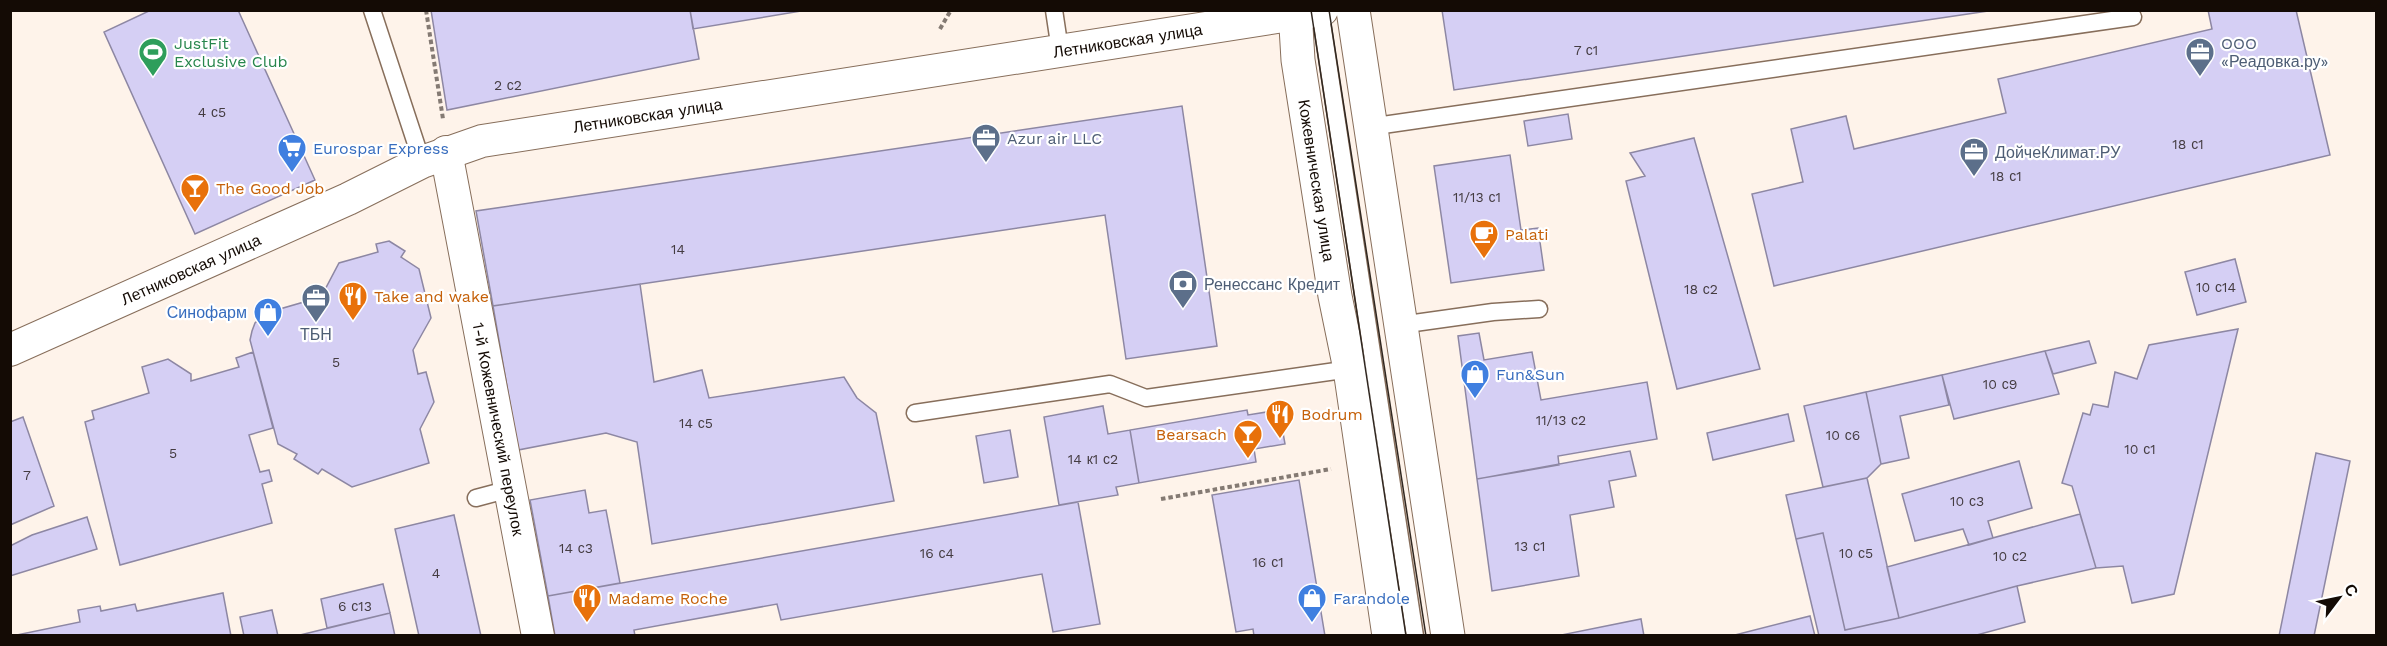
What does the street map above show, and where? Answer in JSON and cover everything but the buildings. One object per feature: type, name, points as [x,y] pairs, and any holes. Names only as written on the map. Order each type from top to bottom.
[{"type":"main road","points":[[1353,10],[1448,636]]},
{"type":"main road","name":"Кожевническая улица","points":[[1311,11],[1298,60],[1335,296],[1350,369],[1389,636]]},
{"type":"street","name":"Летниковская улица","points":[[10,350],[348,199],[434,157],[482,141],[1311,11]]},
{"type":"street","name":"1-й Кожевнический переулок","points":[[434,157],[510,489],[538,636]]},
{"type":"lane","points":[[372,10],[434,157]]},
{"type":"lane","points":[[1054,10],[1060,50]]},
{"type":"lane","points":[[1311,11],[1415,636]]},
{"type":"lane","points":[[1369,127],[2133,17]]},
{"type":"lane","points":[[1400,325],[1493,312],[1539,309]]},
{"type":"lane","points":[[915,413],[1110,384],[1146,398],[1350,369]]},
{"type":"lane","points":[[476,498],[510,489]]},
{"type":"path","points":[[426,10],[443,120]]},
{"type":"path","points":[[940,29],[951,10]]},
{"type":"path","points":[[1161,499],[1339,467]]},
{"type":"tram line","points":[[1311,10],[1406,636]]},
{"type":"tram line","points":[[1329,10],[1426,636]]},
{"type":"place","name":"JustFit Exclusive Club","points":[[153,78]]},
{"type":"place","name":"OOO «Реадовка.ру»","points":[[2200,78]]},
{"type":"place","name":"Azur air LLC","points":[[986,164]]},
{"type":"place","name":"Eurospar Express","points":[[292,174]]},
{"type":"place","name":"ДойчеКлимат.РУ","points":[[1974,178]]},
{"type":"place","name":"The Good Job","points":[[195,214]]},
{"type":"place","name":"Palati","points":[[1484,260]]},
{"type":"place","name":"Ренессанс Кредит","points":[[1183,310]]},
{"type":"place","name":"Take and wake","points":[[353,322]]},
{"type":"place","name":"ТБН","points":[[316,324]]},
{"type":"place","name":"Синофарм","points":[[268,338]]},
{"type":"place","name":"Fun&Sun","points":[[1475,400]]},
{"type":"place","name":"Bodrum","points":[[1280,440]]},
{"type":"place","name":"Bearsach","points":[[1248,460]]},
{"type":"place","name":"Madame Roche","points":[[587,624]]},
{"type":"place","name":"Farandole","points":[[1312,624]]}]
